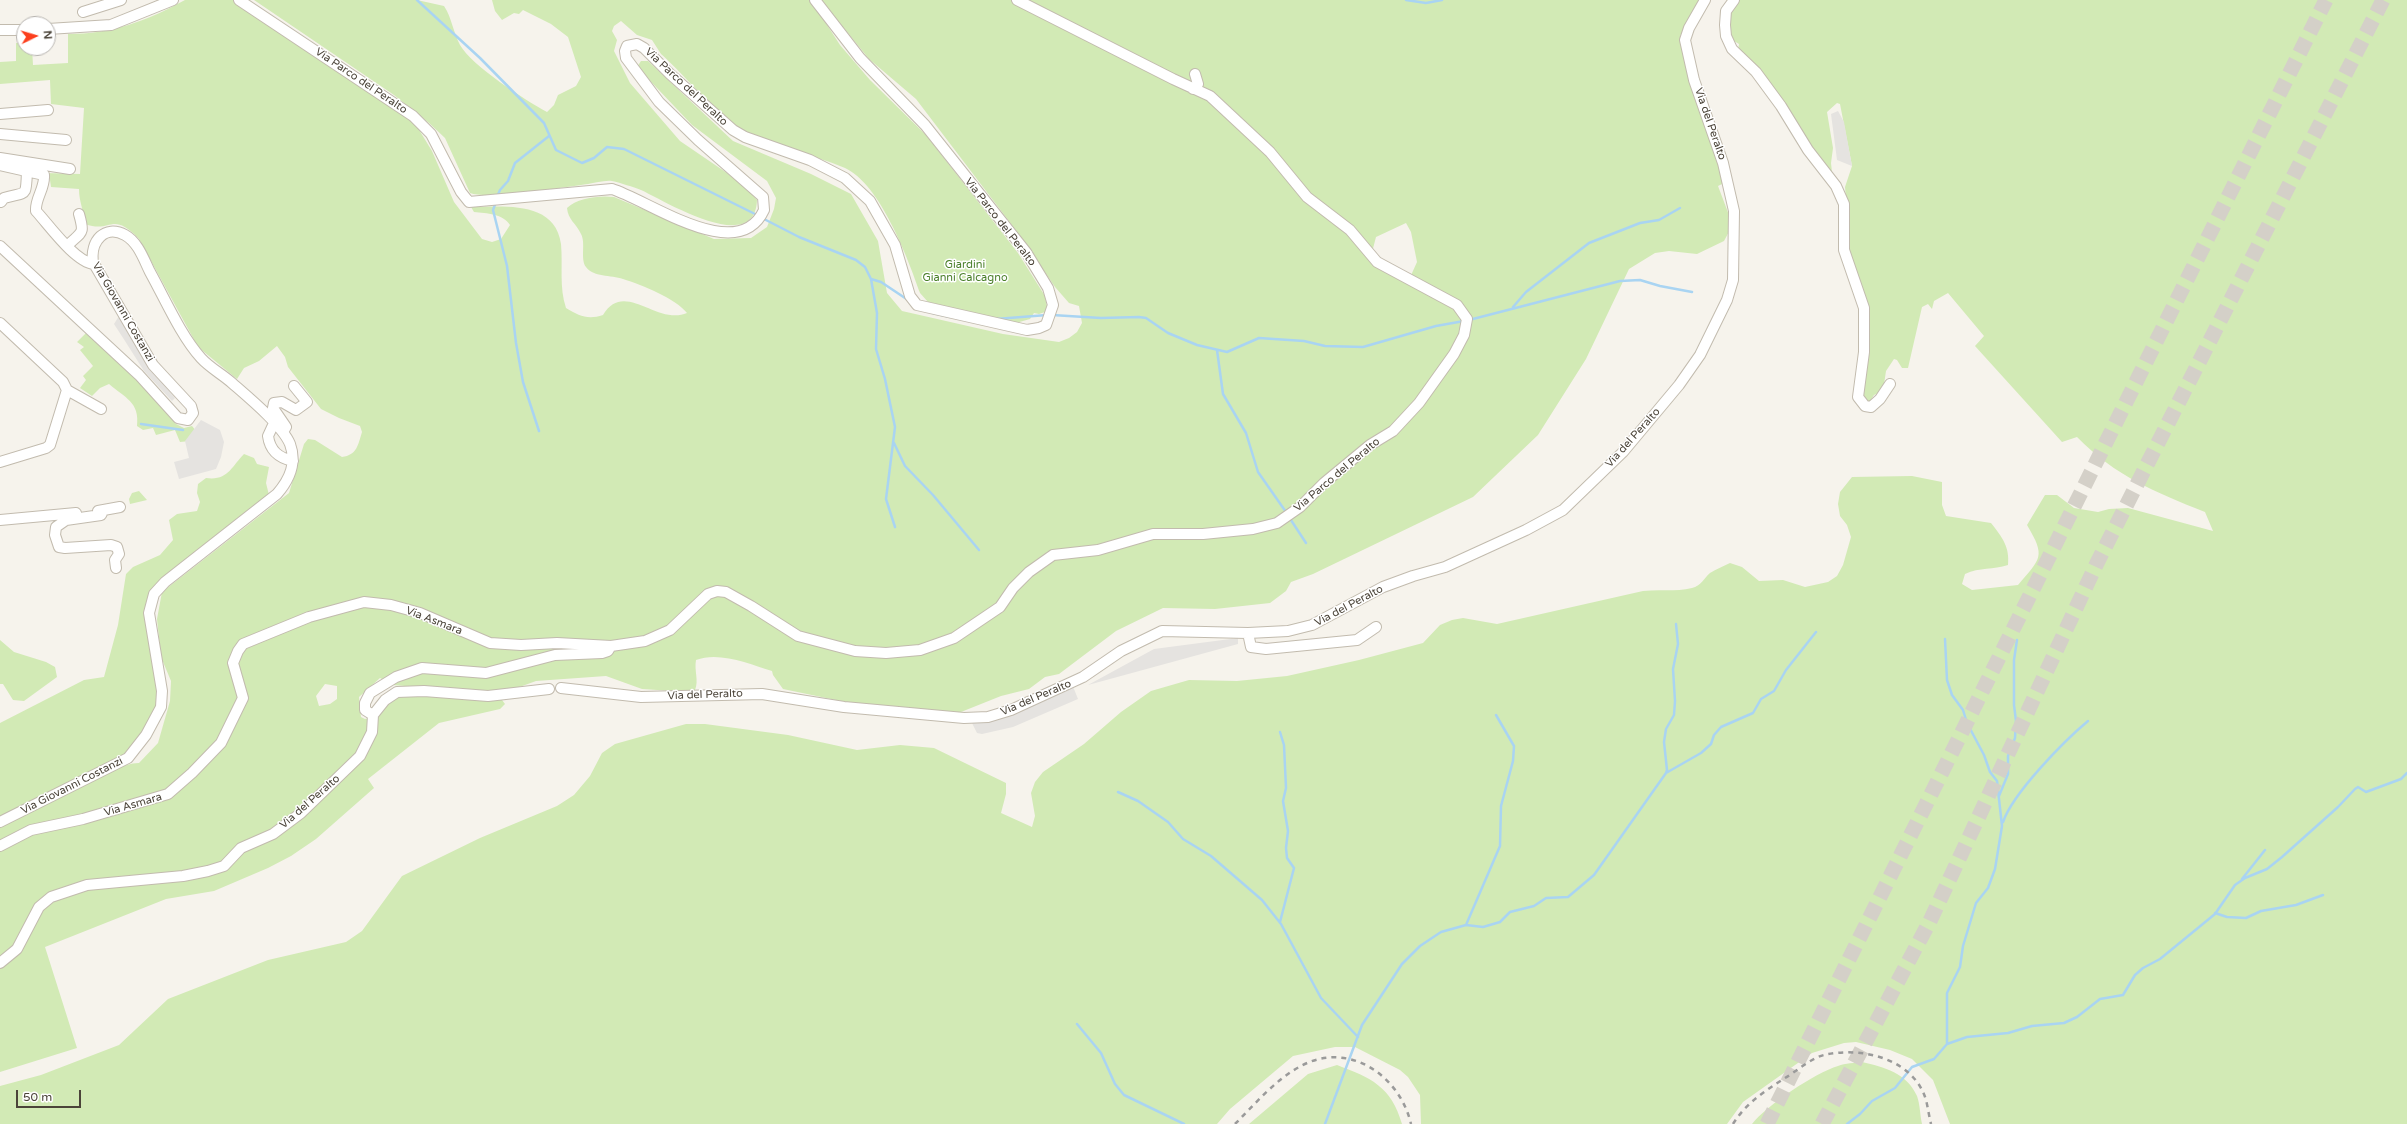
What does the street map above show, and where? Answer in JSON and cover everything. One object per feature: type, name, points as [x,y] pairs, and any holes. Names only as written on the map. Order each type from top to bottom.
[{"type":"street","points":[[83,12],[121,0]]},
{"type":"street","points":[[56,28],[111,25],[173,0]]},
{"type":"street","name":"Via Parco del Peralto","points":[[239,0],[413,116],[431,134],[461,192],[469,202],[612,189],[627,194],[671,217],[714,231],[737,232],[751,228],[761,217],[765,204],[763,197],[698,140],[659,102],[629,65],[625,50],[627,46],[632,43],[644,48],[670,74],[733,130],[745,137],[810,160],[845,178],[870,201],[895,245],[910,296],[917,305],[1027,330],[1040,328],[1046,324],[1053,306],[1048,288],[1026,252],[925,125],[860,58],[815,0]]},
{"type":"street","name":"Via Parco del Peralto","points":[[611,646],[645,641],[670,630],[708,594],[717,591],[726,592],[798,636],[855,651],[886,653],[920,650],[954,638],[1000,608],[1013,588],[1029,572],[1053,555],[1098,550],[1153,534],[1210,533],[1253,529],[1276,523],[1300,507],[1324,483],[1370,445],[1393,431],[1419,403],[1454,354],[1464,335],[1467,319],[1457,305],[1377,262],[1350,230],[1307,197],[1270,152],[1244,125],[1227,114],[1210,96],[1193,89],[1016,0]]},
{"type":"street","name":"Via del Peralto","points":[[560,688],[641,697],[762,694],[844,708],[964,718],[988,717],[1011,710],[1084,677],[1121,651],[1162,631],[1248,633],[1288,631],[1312,625],[1383,587],[1413,576],[1445,567],[1526,530],[1563,510],[1623,452],[1680,385],[1714,328],[1727,300],[1732,280],[1734,211],[1723,163],[1686,50],[1685,40],[1689,28],[1705,0]]},
{"type":"street","points":[[1734,0],[1726,11],[1725,25],[1732,49],[1756,72],[1781,106],[1808,150],[1836,186],[1843,200],[1845,216],[1844,250],[1864,308],[1864,352],[1858,397],[1860,402],[1865,406],[1871,407],[1880,399],[1890,384]]},
{"type":"street","points":[[0,30],[16,30]]},
{"type":"street","points":[[1193,89],[1198,84],[1195,74]]},
{"type":"street","points":[[0,114],[48,110]]},
{"type":"street","points":[[0,134],[66,140]]},
{"type":"street","points":[[0,158],[70,169]]},
{"type":"street","points":[[0,165],[44,175],[45,184],[36,204],[36,211],[67,246],[88,263],[94,264]]},
{"type":"street","points":[[1,202],[4,198],[21,195],[24,192],[27,170]]},
{"type":"street","points":[[67,246],[82,231],[83,228],[79,214]]},
{"type":"street","name":"Via Giovanni Costanzi","points":[[0,246],[139,375],[178,418],[188,420],[193,413],[191,406],[153,365],[94,264],[92,250],[97,238],[104,234],[117,233],[130,238],[141,254],[188,340],[201,358],[232,383],[283,432],[290,444],[293,461],[290,474],[277,494],[165,582],[154,594],[149,613],[162,691],[161,707],[146,735],[128,758],[0,822]]},
{"type":"street","points":[[0,323],[62,382],[67,390],[101,409]]},
{"type":"street","name":"Via Giovanni Costanzi","points":[[283,432],[286,427],[273,408],[274,403],[282,402],[296,410],[307,402],[294,386]]},
{"type":"street","points":[[0,462],[46,448],[50,445],[67,390]]},
{"type":"street","points":[[274,423],[268,436],[269,442],[276,454],[293,461]]},
{"type":"street","points":[[0,520],[103,511],[120,507]]},
{"type":"street","points":[[103,511],[101,515],[62,521],[56,527],[56,541],[59,547],[65,548],[111,545],[118,547],[120,549],[115,560],[116,568]]},
{"type":"street","name":"Via Asmara","points":[[0,846],[31,830],[83,819],[169,794],[221,743],[233,723],[243,698],[234,668],[238,650],[247,642],[309,617],[364,602],[391,605],[420,613],[490,643],[521,645],[557,643],[611,646]]},
{"type":"street","points":[[1248,633],[1251,647],[1266,649],[1357,640],[1376,627]]},
{"type":"street","points":[[549,689],[488,696],[424,691],[397,692],[385,700],[373,715],[368,714],[365,710],[365,703],[370,693],[408,672],[422,668],[486,673],[555,655],[602,653],[608,651],[611,646]]},
{"type":"street","name":"Via del Peralto","points":[[0,963],[17,949],[39,907],[51,898],[87,885],[183,876],[208,871],[224,866],[241,848],[273,834],[301,813],[360,756],[372,732],[373,715]]},
{"type":"green space","points":[[185,0],[233,0],[245,6],[413,120],[432,151],[454,202],[482,239],[492,242],[501,239],[510,225],[499,216],[474,212],[471,207],[512,207],[526,209],[538,213],[549,220],[557,230],[561,244],[562,284],[566,308],[579,315],[588,317],[603,315],[611,305],[621,301],[642,305],[664,314],[676,315],[687,313],[675,302],[648,288],[623,279],[593,273],[589,270],[584,264],[583,260],[582,238],[568,212],[567,208],[571,205],[589,198],[602,196],[614,197],[714,239],[751,238],[767,227],[774,209],[776,198],[767,181],[692,125],[637,67],[641,61],[648,61],[733,141],[811,174],[851,194],[878,241],[887,293],[902,311],[1003,334],[1059,342],[1069,338],[1077,332],[1082,323],[1079,306],[1069,303],[1055,287],[1021,237],[916,99],[869,59],[821,0],[1699,0],[1680,36],[1681,46],[1724,183],[1718,186],[1729,215],[1731,228],[1724,241],[1697,254],[1669,251],[1655,253],[1629,269],[1586,359],[1538,435],[1473,497],[1313,574],[1291,582],[1286,591],[1270,603],[1215,609],[1163,608],[1116,631],[1059,674],[1045,677],[1029,689],[1001,696],[956,714],[855,704],[783,689],[773,675],[772,671],[744,662],[714,657],[696,660],[697,679],[695,690],[688,692],[642,689],[606,676],[536,681],[514,689],[474,692],[393,685],[380,678],[359,697],[361,717],[365,719],[376,715],[395,698],[410,694],[502,700],[505,704],[500,709],[439,723],[368,779],[374,788],[316,839],[291,856],[268,868],[214,891],[166,899],[45,947],[77,1048],[0,1072],[0,827],[91,779],[111,770],[139,763],[158,743],[170,701],[171,681],[161,657],[157,619],[162,592],[289,493],[304,444],[308,439],[315,440],[342,457],[354,452],[362,432],[360,426],[321,409],[288,367],[285,357],[277,346],[259,361],[244,368],[237,379],[198,347],[139,239],[130,230],[117,224],[94,226],[85,224],[79,189],[51,187],[50,180],[45,173],[80,174],[84,108],[51,104],[50,80],[0,84],[0,62],[16,61],[16,56],[32,56],[33,65],[68,63],[68,34],[99,32],[114,29],[157,14]],"holes":[[[1406,223],[1411,232],[1417,262],[1408,282],[1370,260],[1376,237]],[[325,684],[337,686],[337,699],[330,704],[319,706],[316,696]]]},
{"type":"green space","name":"Giardini Gianni Calcagno","points":[[254,0],[417,0],[444,6],[449,15],[460,45],[466,53],[500,82],[547,112],[554,105],[558,95],[576,86],[581,77],[568,37],[551,24],[523,10],[519,14],[514,13],[502,20],[495,11],[492,0],[811,0],[840,45],[870,80],[926,135],[1018,253],[1045,296],[1047,306],[1045,312],[1039,314],[1034,313],[1030,319],[1016,323],[928,302],[920,293],[900,242],[881,205],[870,189],[858,177],[845,168],[767,142],[732,123],[721,114],[661,54],[652,40],[637,35],[621,21],[614,26],[612,31],[617,40],[614,51],[630,83],[680,141],[727,173],[750,192],[757,200],[752,216],[741,224],[726,225],[707,220],[688,213],[641,190],[612,181],[509,194],[480,195],[470,193],[445,138],[429,123],[394,95]]},
{"type":"green space","points":[[1737,0],[2407,0],[2407,1124],[1950,1124],[1933,1080],[1912,1059],[1890,1050],[1856,1042],[1844,1043],[1812,1053],[1743,1102],[1727,1124],[1421,1124],[1420,1095],[1408,1077],[1400,1070],[1355,1047],[1335,1047],[1293,1056],[1230,1109],[1217,1124],[0,1124],[0,1086],[41,1075],[119,1045],[168,999],[268,960],[346,942],[362,931],[402,876],[480,838],[557,806],[574,795],[590,776],[602,753],[615,744],[686,724],[705,724],[788,735],[857,750],[900,745],[934,748],[1006,783],[1006,794],[1001,813],[1032,827],[1035,816],[1031,793],[1035,782],[1043,772],[1084,744],[1121,712],[1151,691],[1189,680],[1237,681],[1287,676],[1359,660],[1423,643],[1440,625],[1452,620],[1463,618],[1497,624],[1643,591],[1679,590],[1692,588],[1700,584],[1710,573],[1730,563],[1742,567],[1759,581],[1783,580],[1805,587],[1828,582],[1837,576],[1843,565],[1851,537],[1847,525],[1840,516],[1838,504],[1840,492],[1852,477],[1912,476],[1942,482],[1942,505],[1946,516],[1991,523],[2004,542],[2008,553],[2008,565],[1997,568],[1976,570],[1965,574],[1962,584],[1972,590],[2018,585],[2032,569],[2036,563],[2039,551],[2027,525],[2045,495],[2057,495],[2074,508],[2098,512],[2109,509],[2128,508],[2213,531],[2205,512],[2136,482],[2091,451],[2077,437],[2062,442],[1975,346],[1984,336],[1948,293],[1934,301],[1932,309],[1928,304],[1922,307],[1908,368],[1902,368],[1897,360],[1894,359],[1886,371],[1883,391],[1874,395],[1869,403],[1864,403],[1862,390],[1869,317],[1868,308],[1847,254],[1848,223],[1845,187],[1852,166],[1840,104],[1837,103],[1827,112],[1833,148],[1831,163],[1833,181],[1738,50],[1739,44],[1729,38],[1730,10]]},
{"type":"green space","points":[[87,332],[152,394],[176,424],[184,428],[192,426],[197,432],[190,441],[180,442],[175,430],[156,435],[153,428],[143,430],[137,426],[136,411],[134,406],[126,397],[109,384],[100,388],[92,396],[80,388],[86,380],[83,376],[93,366],[80,350],[84,347],[77,342]]},
{"type":"green space","points":[[244,454],[254,458],[257,464],[269,467],[266,483],[269,495],[148,597],[145,613],[157,691],[157,706],[142,733],[125,755],[0,818],[0,723],[84,680],[104,677],[118,625],[126,574],[133,567],[160,555],[173,540],[169,520],[177,514],[197,511],[200,502],[197,493],[198,484],[206,478],[224,475]]},
{"type":"green space","points":[[139,491],[147,500],[130,504],[129,499],[132,493]]},
{"type":"green space","points":[[0,640],[14,652],[46,662],[55,667],[57,677],[24,701],[13,700],[3,684],[0,684]]},
{"type":"green space","points":[[1862,1062],[1894,1072],[1901,1076],[1913,1088],[1919,1102],[1922,1124],[1752,1124],[1759,1116],[1780,1099],[1817,1075],[1841,1065]]},
{"type":"green space","points":[[1337,1065],[1370,1079],[1386,1092],[1397,1111],[1402,1124],[1249,1124],[1308,1074]]},
{"type":"shaded area","points":[[1838,111],[1844,122],[1852,166],[1837,160],[1831,114]]},
{"type":"shaded area","points":[[119,316],[151,369],[175,398],[172,401],[144,371],[114,324]]},
{"type":"shaded area","points":[[201,420],[220,430],[224,442],[221,457],[216,469],[179,479],[174,462],[189,458],[185,441]]},
{"type":"shaded area","points":[[1238,638],[1238,644],[1088,685],[1154,649]]},
{"type":"shaded area","points":[[1072,684],[1078,699],[1013,727],[982,734],[977,733],[971,721]]},
{"type":"waterway","points":[[417,0],[480,58],[544,123],[556,150],[582,163],[594,158],[607,147],[624,149],[757,215]]},
{"type":"waterway","points":[[1406,0],[1426,3],[1442,0]]},
{"type":"waterway","points":[[497,197],[500,190],[508,181],[515,163],[549,136]]},
{"type":"waterway","points":[[496,202],[493,210],[507,266],[516,343],[523,382],[539,431]]},
{"type":"waterway","points":[[1513,307],[1526,292],[1589,243],[1640,223],[1659,220],[1680,208]]},
{"type":"waterway","points":[[762,218],[799,237],[856,260],[865,267],[871,279],[877,313],[876,349],[885,379],[895,427],[886,499],[895,527]]},
{"type":"waterway","points":[[871,279],[881,282],[908,300]]},
{"type":"waterway","points":[[1469,320],[1620,281],[1640,280],[1660,286],[1692,292]]},
{"type":"waterway","points":[[933,313],[950,317]]},
{"type":"waterway","points":[[996,319],[1047,315]]},
{"type":"waterway","points":[[1052,315],[1101,318],[1146,318],[1168,333],[1197,345],[1227,352],[1259,338],[1304,341],[1325,346],[1363,347],[1436,326],[1464,321]]},
{"type":"waterway","points":[[1217,350],[1223,394],[1246,433],[1258,472],[1286,512]]},
{"type":"waterway","points":[[141,424],[183,430]]},
{"type":"waterway","points":[[894,443],[905,466],[933,495],[979,550]]},
{"type":"waterway","points":[[1289,517],[1306,543]]},
{"type":"waterway","points":[[1666,773],[1664,742],[1666,729],[1674,715],[1675,701],[1673,669],[1678,644],[1676,624]]},
{"type":"waterway","points":[[1325,1124],[1362,1025],[1402,964],[1420,946],[1441,932],[1466,925],[1483,927],[1500,922],[1510,912],[1534,906],[1546,898],[1568,897],[1594,875],[1666,773],[1701,753],[1711,744],[1714,735],[1721,727],[1753,713],[1761,699],[1774,691],[1786,670],[1816,632]]},
{"type":"waterway","points":[[1847,1124],[1860,1114],[1872,1101],[1895,1088],[1912,1067],[1934,1059],[1947,1044],[1947,993],[1960,967],[1963,946],[1976,903],[1988,888],[1995,869],[2002,826],[1997,781],[1990,772],[1984,755],[1967,723],[1963,710],[1952,695],[1947,680],[1945,639]]},
{"type":"waterway","points":[[1999,796],[2008,774],[2008,756],[2015,738],[2016,721],[2014,705],[2014,660],[2017,640]]},
{"type":"waterway","points":[[1466,925],[1500,846],[1501,806],[1513,761],[1514,746],[1496,715]]},
{"type":"waterway","points":[[2003,822],[2017,797],[2040,768],[2088,721]]},
{"type":"waterway","points":[[1280,732],[1284,745],[1286,788],[1283,801],[1288,831],[1286,848],[1287,858],[1294,868],[1280,922]]},
{"type":"waterway","points":[[1947,1044],[1967,1037],[2008,1033],[2032,1026],[2064,1023],[2077,1017],[2100,999],[2123,995],[2135,975],[2143,968],[2160,959],[2215,914],[2235,885],[2245,878],[2267,869],[2338,807],[2355,789],[2358,787],[2366,792],[2401,779],[2407,773]]},
{"type":"waterway","points":[[1118,792],[1138,801],[1168,822],[1183,839],[1211,856],[1262,900],[1281,924],[1321,998],[1358,1037]]},
{"type":"waterway","points":[[2242,879],[2265,850]]},
{"type":"waterway","points":[[2215,913],[2227,917],[2246,918],[2261,911],[2296,905],[2323,895]]},
{"type":"waterway","points":[[1077,1024],[1101,1053],[1115,1084],[1124,1095],[1184,1124]]},
{"type":"tunnel","points":[[1767,1124],[2326,0]]},
{"type":"tunnel","points":[[1822,1124],[1930,921],[2097,563],[2383,0]]},
{"type":"railway","points":[[1733,1124],[1756,1098],[1809,1062],[1824,1055],[1854,1052],[1870,1054],[1885,1059],[1898,1065],[1910,1074],[1920,1086],[1926,1100],[1931,1124]]},
{"type":"railway","points":[[1235,1124],[1266,1092],[1292,1071],[1319,1059],[1337,1057],[1354,1060],[1370,1067],[1384,1078],[1396,1091],[1405,1107],[1411,1124]]}]
